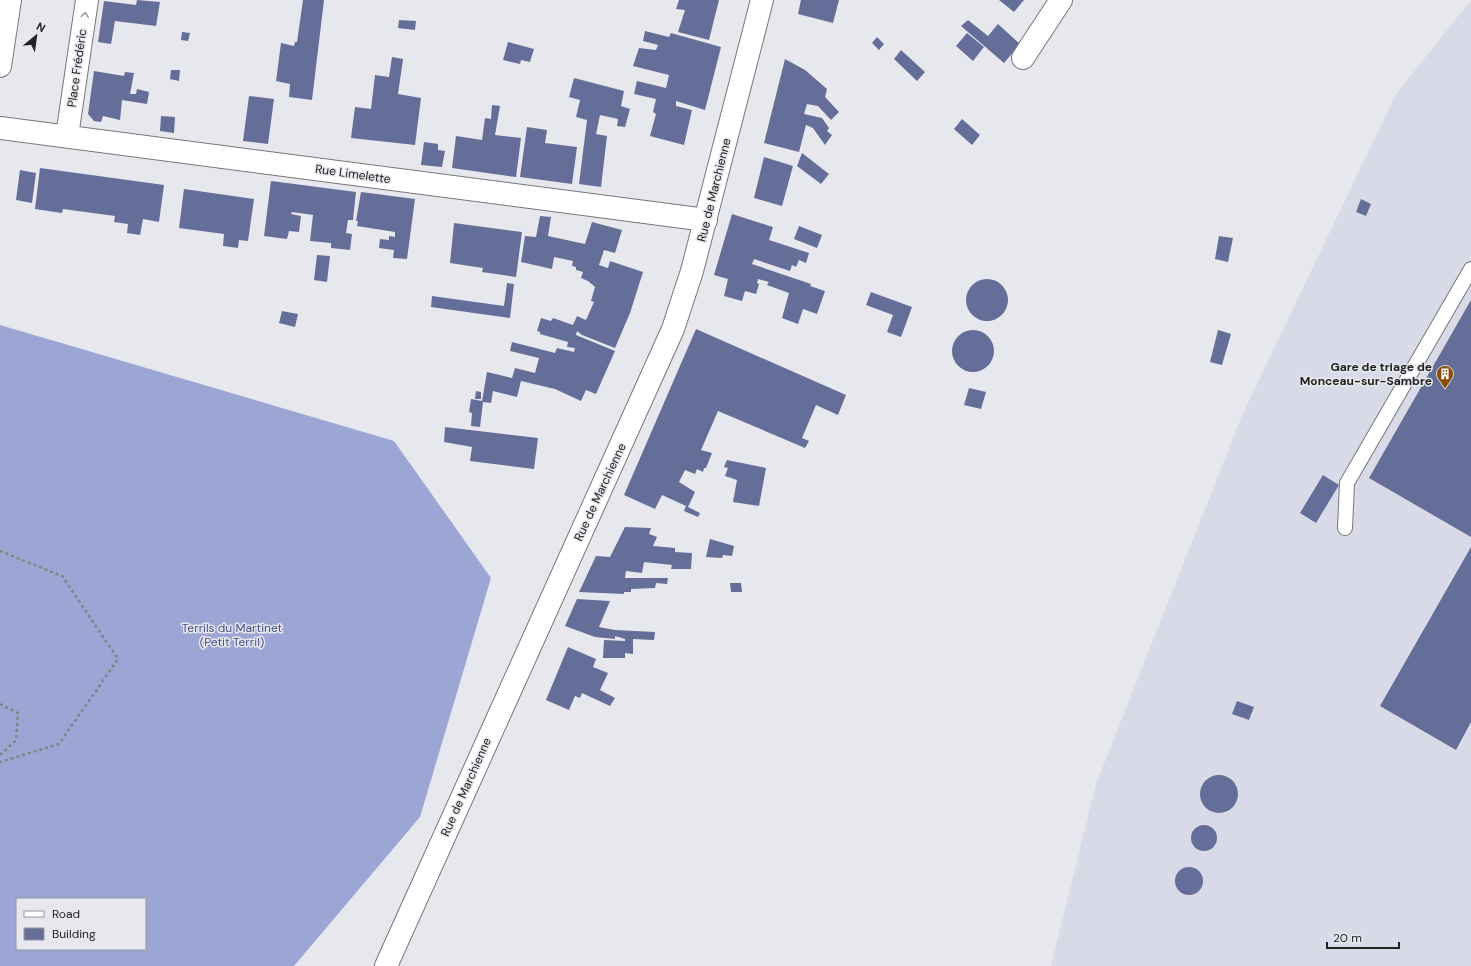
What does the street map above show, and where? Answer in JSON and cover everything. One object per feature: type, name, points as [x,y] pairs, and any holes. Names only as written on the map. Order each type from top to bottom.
[{"type":"main road","points":[[0,66],[10,0]]},
{"type":"main road","name":"Place Frédéric","points":[[67,136],[87,0]]},
{"type":"main road","name":"Rue de Marchienne","points":[[386,966],[666,345],[688,286],[762,0]]},
{"type":"main road","points":[[1024,58],[1061,0]]},
{"type":"main road","name":"Rue Limelette","points":[[0,128],[706,220]]},
{"type":"lane","points":[[1345,528],[1347,483],[1471,269]]},
{"type":"path","points":[[0,551],[62,576],[118,659],[59,744],[0,762]]},
{"type":"path","points":[[0,704],[18,713],[16,740],[0,755]]},
{"type":"shaded area","points":[[1471,0],[1471,966],[1051,966],[1096,784],[1243,413],[1396,94]]},
{"type":"green space","name":"Terrils du Martinet (Petit Terril)","points":[[0,325],[394,441],[491,578],[420,817],[294,966],[0,966]]},
{"type":"building","points":[[137,0],[160,2],[156,26],[115,21],[111,44],[98,42],[104,1],[136,5]]},
{"type":"building","points":[[303,0],[324,0],[312,100],[289,97],[290,84],[276,81],[281,43],[294,46],[295,42],[297,42]]},
{"type":"building","points":[[679,0],[719,0],[709,40],[678,32],[685,10],[676,9]]},
{"type":"building","points":[[801,0],[839,0],[833,23],[798,14]]},
{"type":"building","points":[[999,0],[1024,0],[1014,12]]},
{"type":"building","points":[[399,20],[416,21],[415,30],[398,28]]},
{"type":"building","points":[[968,20],[988,36],[998,24],[1020,44],[1004,63],[961,26]]},
{"type":"building","points":[[645,31],[669,37],[671,33],[721,47],[705,110],[676,101],[676,106],[692,110],[684,145],[650,136],[656,114],[653,112],[656,99],[634,94],[637,81],[666,88],[669,75],[633,66],[639,48],[656,50],[658,45],[643,41]]},
{"type":"building","points":[[182,32],[190,33],[188,41],[181,40]]},
{"type":"building","points":[[967,33],[984,47],[973,61],[956,46]]},
{"type":"building","points":[[877,37],[884,44],[879,50],[872,43]]},
{"type":"building","points":[[508,42],[534,49],[530,62],[521,60],[520,64],[503,60]]},
{"type":"building","points":[[901,50],[925,72],[917,81],[894,59]]},
{"type":"building","points":[[392,57],[403,59],[398,94],[421,98],[415,145],[351,138],[355,107],[371,109],[375,75],[389,77]]},
{"type":"building","points":[[785,59],[805,70],[827,89],[825,97],[839,112],[831,120],[818,106],[807,104],[804,114],[822,118],[829,128],[827,131],[832,135],[825,145],[813,128],[806,125],[799,152],[764,143]]},
{"type":"building","points":[[171,70],[180,70],[179,81],[170,79]]},
{"type":"building","points":[[94,71],[124,76],[125,72],[134,73],[130,94],[136,94],[137,89],[149,92],[147,104],[122,100],[120,120],[103,116],[101,122],[94,121],[88,114]]},
{"type":"building","points":[[574,78],[624,91],[621,106],[630,109],[625,127],[617,126],[618,119],[600,115],[596,134],[607,136],[601,187],[579,184],[587,120],[576,117],[580,100],[569,97]]},
{"type":"building","points":[[249,96],[274,99],[268,144],[243,141]]},
{"type":"building","points":[[492,105],[500,106],[495,135],[521,138],[516,177],[452,168],[456,136],[482,140],[485,118],[491,119]]},
{"type":"building","points":[[161,116],[175,117],[174,133],[160,131]]},
{"type":"building","points":[[962,119],[980,135],[972,145],[954,129]]},
{"type":"building","points":[[527,127],[547,130],[545,143],[577,147],[572,184],[520,177]]},
{"type":"building","points":[[424,142],[438,144],[438,150],[445,151],[442,167],[421,165]]},
{"type":"building","points":[[802,153],[829,174],[821,184],[797,166]]},
{"type":"building","points":[[764,157],[793,166],[782,206],[754,198]]},
{"type":"building","points":[[40,168],[164,185],[159,222],[143,219],[140,235],[127,233],[128,224],[114,222],[115,216],[63,209],[62,213],[35,209]]},
{"type":"building","points":[[20,170],[36,173],[32,203],[16,200]]},
{"type":"building","points":[[271,181],[356,192],[353,220],[348,220],[346,233],[352,234],[350,250],[331,248],[331,243],[310,241],[313,215],[292,212],[291,214],[301,216],[299,232],[289,231],[287,239],[264,236]]},
{"type":"building","points":[[184,189],[254,199],[248,241],[239,240],[238,248],[223,246],[224,234],[179,228]]},
{"type":"building","points":[[361,192],[415,199],[407,259],[393,258],[394,250],[379,248],[380,239],[389,240],[389,236],[395,237],[395,232],[357,226],[358,221],[356,221]]},
{"type":"building","points":[[1361,199],[1371,204],[1366,216],[1356,212]]},
{"type":"building","points":[[732,214],[773,227],[769,240],[809,253],[806,263],[799,260],[796,267],[792,265],[790,271],[754,259],[752,264],[811,284],[810,286],[825,291],[817,314],[803,309],[798,324],[782,318],[789,293],[767,285],[769,282],[758,279],[757,283],[759,284],[756,294],[745,291],[742,301],[724,296],[728,279],[714,275]]},
{"type":"building","points":[[540,216],[551,217],[548,236],[585,244],[592,222],[622,230],[615,253],[604,250],[599,265],[608,268],[610,261],[643,272],[630,313],[615,348],[582,335],[577,331],[576,335],[615,351],[596,394],[586,390],[581,401],[555,389],[521,381],[517,397],[493,391],[491,403],[483,402],[480,427],[471,426],[472,413],[469,412],[471,399],[482,401],[487,372],[512,378],[515,368],[535,373],[539,358],[510,351],[512,342],[555,353],[557,348],[574,352],[575,348],[567,347],[568,342],[540,334],[540,332],[537,331],[541,318],[551,321],[553,318],[573,325],[577,316],[586,320],[594,302],[591,301],[595,287],[588,281],[581,278],[583,272],[576,270],[576,267],[572,266],[573,261],[554,257],[552,269],[521,262],[525,236],[536,237]]},
{"type":"building","points":[[454,223],[522,232],[516,277],[482,272],[483,268],[450,263]]},
{"type":"building","points":[[799,226],[822,235],[817,248],[794,239]]},
{"type":"building","points":[[1219,236],[1233,238],[1228,262],[1215,259]]},
{"type":"building","points":[[317,255],[330,256],[327,282],[314,280]]},
{"type":"building","points":[[987,279],[1002,285],[1008,300],[1002,315],[987,321],[972,315],[966,300],[972,285]]},
{"type":"building","points":[[507,283],[514,284],[510,318],[431,307],[432,296],[504,306]]},
{"type":"building","points":[[871,292],[912,307],[901,337],[887,332],[893,315],[866,305]]},
{"type":"building","name":"Gare de triage de Monceau-sur-Sambre","points":[[1471,300],[1471,537],[1369,478]]},
{"type":"building","points":[[282,311],[298,314],[295,327],[279,323]]},
{"type":"building","points":[[696,329],[846,395],[838,415],[816,405],[802,438],[809,441],[805,448],[718,411],[701,450],[712,453],[706,468],[704,468],[703,472],[697,469],[695,474],[685,470],[679,482],[695,492],[688,507],[700,513],[698,517],[684,511],[686,506],[662,495],[655,509],[624,495]]},
{"type":"building","points":[[973,330],[988,336],[994,351],[988,366],[973,372],[958,366],[952,351],[958,336]]},
{"type":"building","points":[[1218,330],[1231,334],[1222,365],[1210,362]]},
{"type":"building","points":[[969,388],[986,392],[981,409],[964,405]]},
{"type":"building","points":[[476,391],[481,392],[481,399],[475,399]]},
{"type":"building","points":[[445,427],[538,438],[534,469],[470,461],[472,447],[444,442]]},
{"type":"building","points":[[727,460],[766,468],[759,506],[733,502],[737,480],[725,476],[728,468],[724,467]]},
{"type":"building","points":[[1323,475],[1339,485],[1316,523],[1300,513]]},
{"type":"building","points":[[625,527],[651,528],[649,534],[657,537],[653,546],[675,548],[675,552],[692,553],[691,569],[671,569],[672,565],[644,562],[642,573],[626,571],[625,578],[668,578],[667,584],[656,583],[655,588],[631,589],[631,592],[624,592],[624,594],[579,592],[596,556],[610,557]]},
{"type":"building","points":[[710,539],[734,546],[732,556],[723,555],[722,558],[706,557]]},
{"type":"building","points":[[1471,547],[1471,722],[1456,750],[1380,706]]},
{"type":"building","points":[[730,583],[741,583],[742,592],[731,592]]},
{"type":"building","points":[[577,599],[610,601],[599,627],[615,630],[655,632],[654,640],[633,639],[633,654],[625,653],[625,658],[603,658],[604,640],[625,641],[625,639],[615,636],[615,639],[595,637],[565,626]]},
{"type":"building","points":[[568,647],[596,659],[593,667],[608,673],[600,690],[615,698],[610,706],[582,693],[580,698],[575,696],[569,710],[546,700]]},
{"type":"building","points":[[1237,701],[1254,707],[1249,720],[1232,714]]},
{"type":"building","points":[[1219,775],[1229,778],[1235,784],[1238,794],[1235,804],[1229,810],[1219,813],[1209,810],[1203,804],[1200,794],[1203,784],[1209,778]]},
{"type":"building","points":[[1204,825],[1214,828],[1217,838],[1214,848],[1204,851],[1194,848],[1191,838],[1194,828]]},
{"type":"building","points":[[1189,867],[1199,871],[1203,881],[1199,891],[1189,895],[1179,891],[1175,881],[1179,871]]},
{"type":"place","name":"Gare de triage de Monceau-sur-Sambre","points":[[1445,389]]}]
